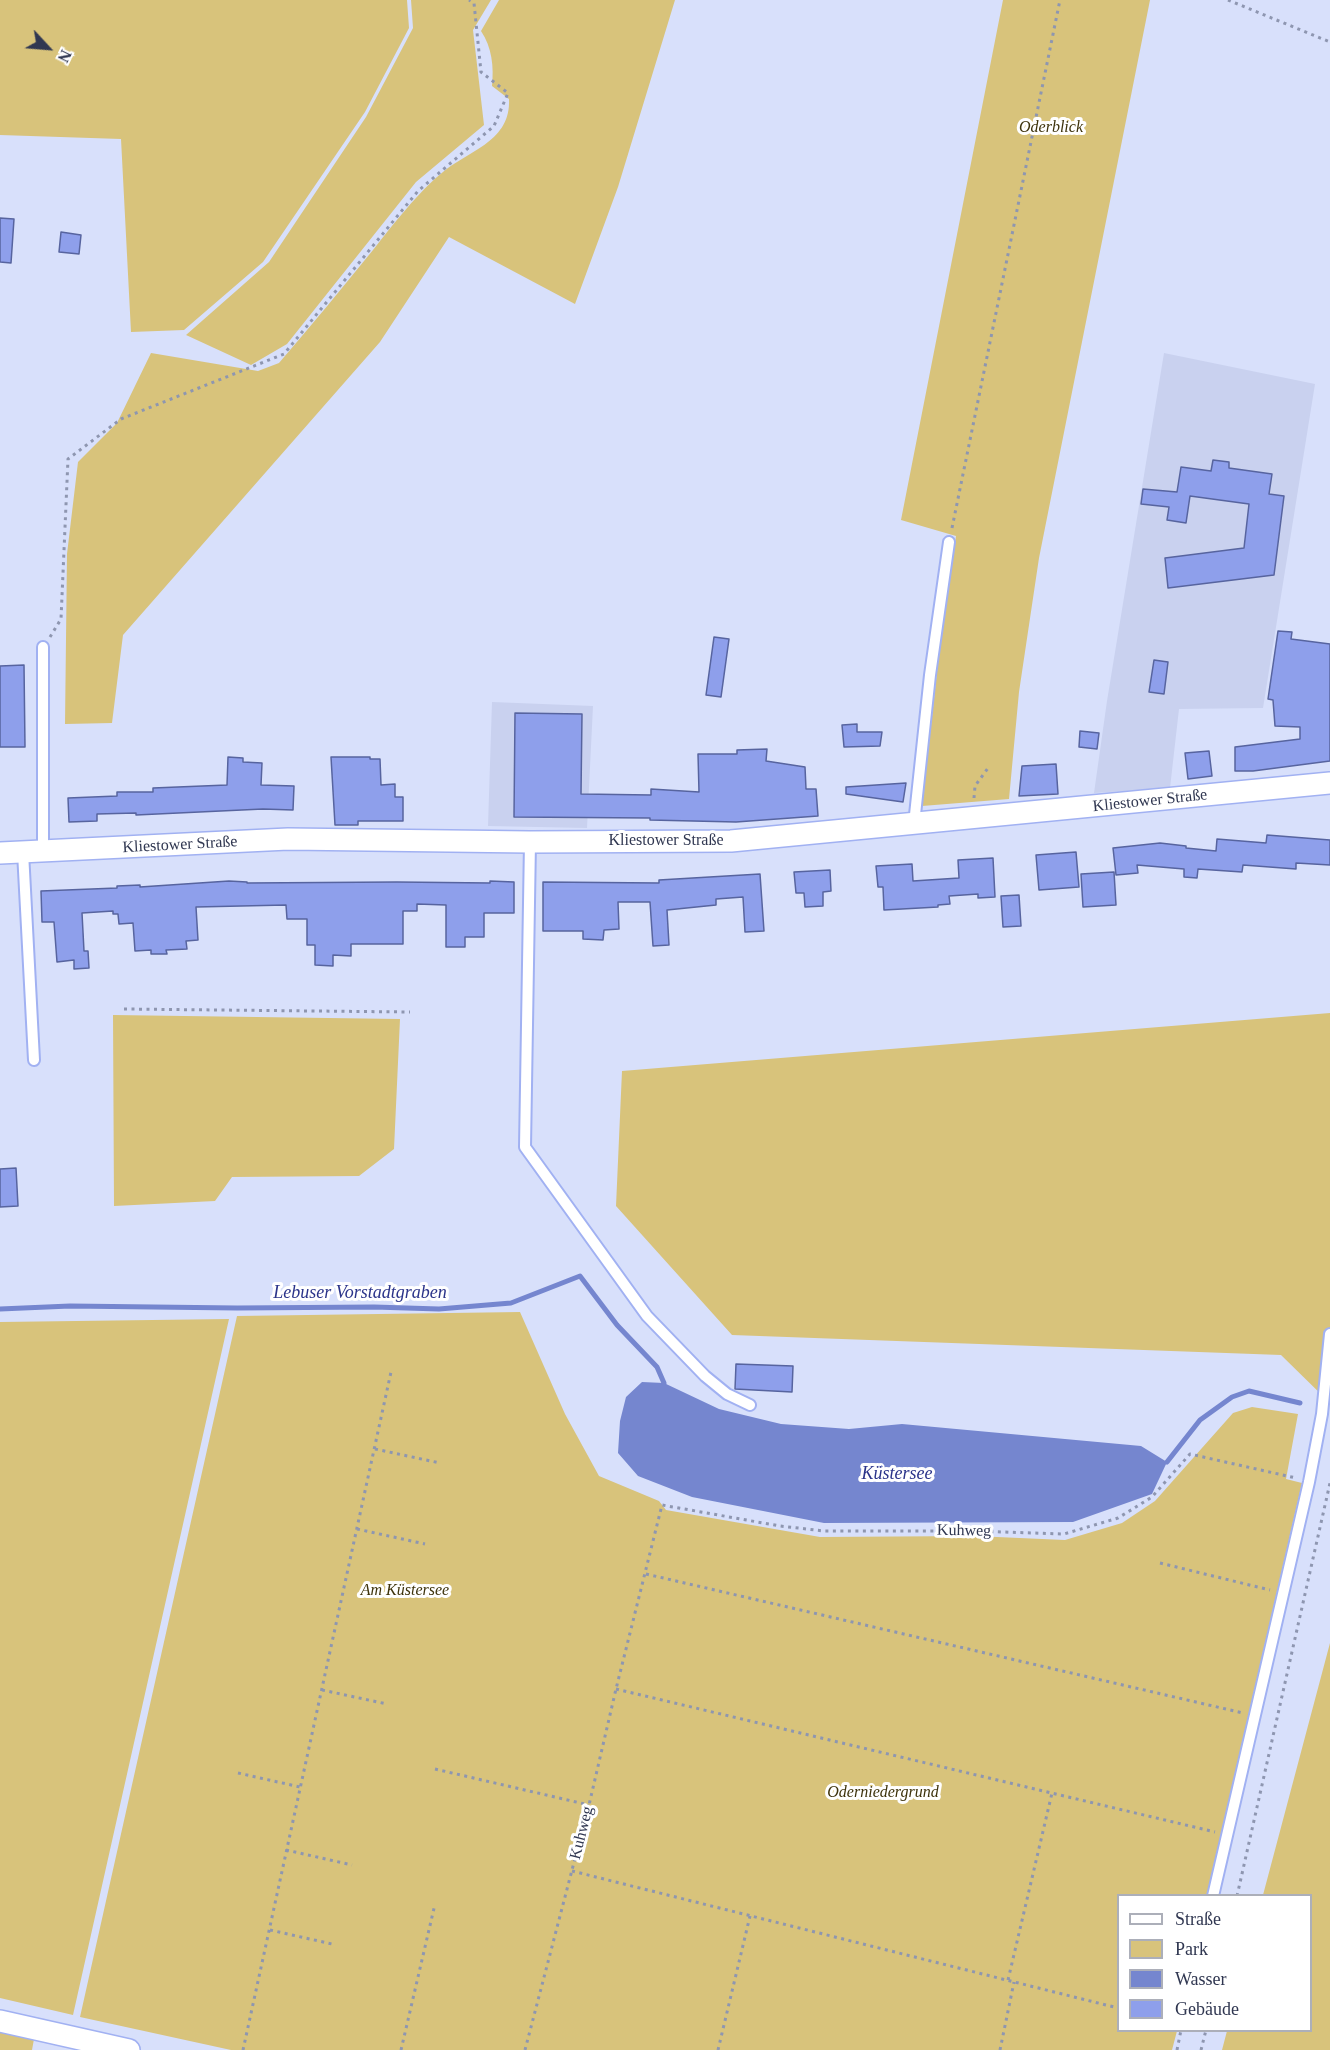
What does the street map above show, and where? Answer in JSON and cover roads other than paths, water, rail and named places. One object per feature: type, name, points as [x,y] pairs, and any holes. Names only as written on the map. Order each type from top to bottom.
[{"type":"street","name":"Kliestower Straße","points":[[0,853],[288,839],[530,842],[731,841],[1330,783]]},
{"type":"street","points":[[0,2022],[129,2050]]},
{"type":"lane","points":[[914,824],[930,675],[949,542]]},
{"type":"lane","points":[[34,1060],[33,851],[43,647]]},
{"type":"lane","points":[[530,842],[525,1147],[647,1316],[705,1376],[727,1394],[750,1405]]},
{"type":"lane","points":[[1213,1894],[1309,1482],[1322,1414],[1330,1334]]},
{"type":"water","name":"Küstersee","points":[[642,1382],[664,1383],[719,1409],[781,1424],[849,1429],[902,1424],[1141,1446],[1167,1462],[1152,1494],[1073,1522],[824,1523],[692,1497],[638,1476],[618,1453],[620,1421],[626,1397]]},
{"type":"waterway","name":"Lebuser Vorstadtgraben","points":[[0,1309],[70,1306],[439,1309],[511,1303],[580,1276],[617,1325],[657,1367],[664,1383]]},
{"type":"waterway","name":"Lebuser Vorstadtgraben","points":[[1167,1462],[1200,1420],[1232,1397],[1249,1391],[1300,1403]]},
{"type":"park label","name":"Oderblick","points":[[1051,128]]},
{"type":"park label","name":"Am Küstersee","points":[[405,1591]]},
{"type":"park label","name":"Oderniedergrund","points":[[883,1793]]}]
